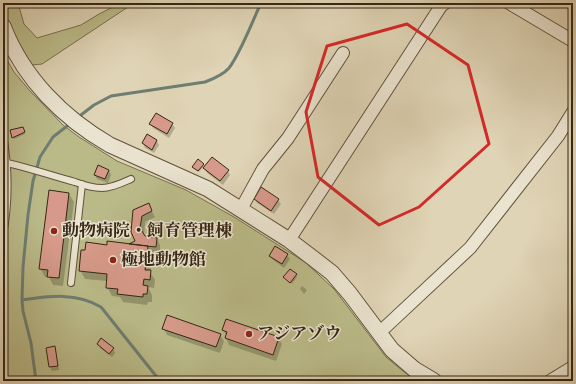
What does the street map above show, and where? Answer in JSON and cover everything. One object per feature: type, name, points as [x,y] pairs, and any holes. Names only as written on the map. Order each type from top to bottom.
[{"type":"street","points":[[289,240],[441,6],[445,3]]},
{"type":"street","points":[[509,3],[573,41]]},
{"type":"street","points":[[3,26],[20,60],[39,87],[85,130],[117,149],[208,190],[289,240],[314,259],[342,284],[365,312],[392,350],[414,369],[434,381]]},
{"type":"street","points":[[241,209],[263,169],[288,138],[343,53]]},
{"type":"street","points":[[379,333],[470,248],[558,136],[573,112]]},
{"type":"street","points":[[550,381],[573,367]]},
{"type":"lane","points":[[3,136],[6,163],[7,201],[3,236]]},
{"type":"lane","points":[[6,163],[101,188],[117,185],[131,179]]},
{"type":"lane","points":[[71,283],[82,184]]},
{"type":"highlighted area","points":[[407,24],[468,65],[489,144],[419,207],[379,225],[318,177],[306,112],[327,46]]},
{"type":"green space","points":[[3,3],[18,3],[24,24],[37,38],[81,25],[121,3],[134,3],[42,64],[32,65],[9,28]]},
{"type":"green space","points":[[3,53],[14,72],[30,91],[63,125],[79,137],[117,161],[186,190],[234,217],[305,262],[334,289],[386,357],[417,381],[3,381]]},
{"type":"building","points":[[156,113],[173,123],[167,134],[149,124]]},
{"type":"building","points":[[23,127],[25,132],[12,138],[10,130]]},
{"type":"building","points":[[147,134],[157,140],[152,150],[142,143]]},
{"type":"building","points":[[212,157],[229,170],[220,181],[203,168]]},
{"type":"building","points":[[198,159],[204,164],[198,171],[192,167]]},
{"type":"building","points":[[98,165],[109,170],[105,179],[94,175]]},
{"type":"building","points":[[261,187],[279,199],[271,211],[254,199]]},
{"type":"building","name":"動物病院・飼育管理棟","points":[[49,190],[69,193],[59,278],[47,277],[48,270],[39,269]]},
{"type":"building","points":[[149,203],[152,211],[142,216],[140,228],[145,236],[157,238],[156,247],[129,244],[135,241],[131,232],[133,210]]},
{"type":"building","name":"極地動物館","points":[[107,241],[148,246],[145,270],[151,270],[150,280],[144,279],[143,285],[148,286],[147,294],[143,294],[143,297],[117,294],[118,289],[106,288],[107,274],[79,271],[81,250],[85,250],[86,242],[107,245]]},
{"type":"building","points":[[275,246],[288,254],[282,264],[269,256]]},
{"type":"building","points":[[290,269],[297,274],[290,283],[283,277]]},
{"type":"building","points":[[167,315],[221,334],[216,347],[162,329]]},
{"type":"building","name":"アジアゾウ","points":[[226,319],[279,337],[273,355],[225,338],[227,332],[222,330]]},
{"type":"building","points":[[101,338],[114,348],[109,354],[97,344]]},
{"type":"building","points":[[55,346],[58,366],[49,367],[46,348]]},
{"type":"waterway","points":[[77,118],[94,105],[111,96],[205,82],[221,75],[229,68],[238,54],[261,3]]},
{"type":"waterway","points":[[36,381],[31,343],[23,311],[22,300],[23,267],[28,215],[33,181],[40,157],[53,137],[71,123]]},
{"type":"waterway","points":[[22,300],[63,296],[82,299],[101,307],[160,381]]},
{"type":"place","name":"動物病院・飼育管理棟","points":[[54,231]]},
{"type":"place","name":"極地動物館","points":[[113,260]]},
{"type":"place","name":"アジアゾウ","points":[[249,334]]}]
